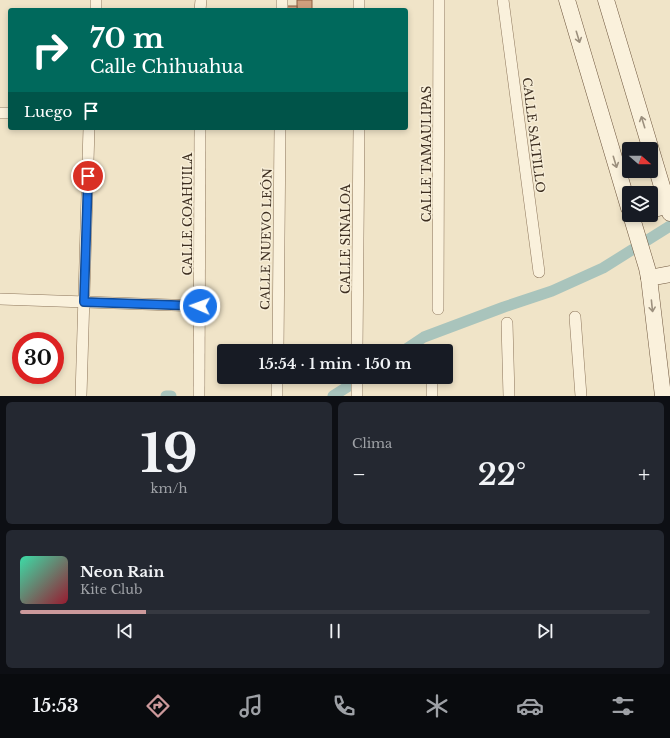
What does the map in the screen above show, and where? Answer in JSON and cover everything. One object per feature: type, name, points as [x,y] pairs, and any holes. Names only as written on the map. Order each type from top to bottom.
[{"type":"main road","points":[[567,0],[622,186]]},
{"type":"main road","points":[[606,0],[669,209],[658,210]]},
{"type":"main road","points":[[633,222],[648,273],[662,396]]},
{"type":"main road","points":[[648,273],[670,274]]},
{"type":"street","name":"CALLE TAMAULIPAS","points":[[438,309],[440,0]]},
{"type":"street","name":"CALLE SALTILLO","points":[[503,0],[539,272]]},
{"type":"street","points":[[81,391],[89,130]]},
{"type":"street","name":"CALLE COAHUILA","points":[[199,396],[200,130]]},
{"type":"street","name":"CALLE NUEVO LEÓN","points":[[278,344],[280,130]]},
{"type":"street","name":"CALLE SINALOA","points":[[357,344],[359,130]]},
{"type":"street","points":[[0,299],[200,306]]},
{"type":"street","points":[[575,316],[581,396]]},
{"type":"street","points":[[507,323],[509,396]]},
{"type":"street","points":[[277,384],[277,396]]},
{"type":"street","points":[[357,384],[357,396]]},
{"type":"street","points":[[432,384],[432,396]]},
{"type":"building","points":[[297,0],[312,0],[312,8],[297,8]]},
{"type":"building","points":[[283,6],[297,6],[297,8],[283,8]]},
{"type":"waterway","points":[[414,344],[424,337],[552,291],[603,268],[670,226]]},
{"type":"waterway","points":[[333,396],[352,384]]},
{"type":"waterway","points":[[166,396],[171,396]]},
{"type":"route","points":[[88,176],[84,302],[200,306]]}]
